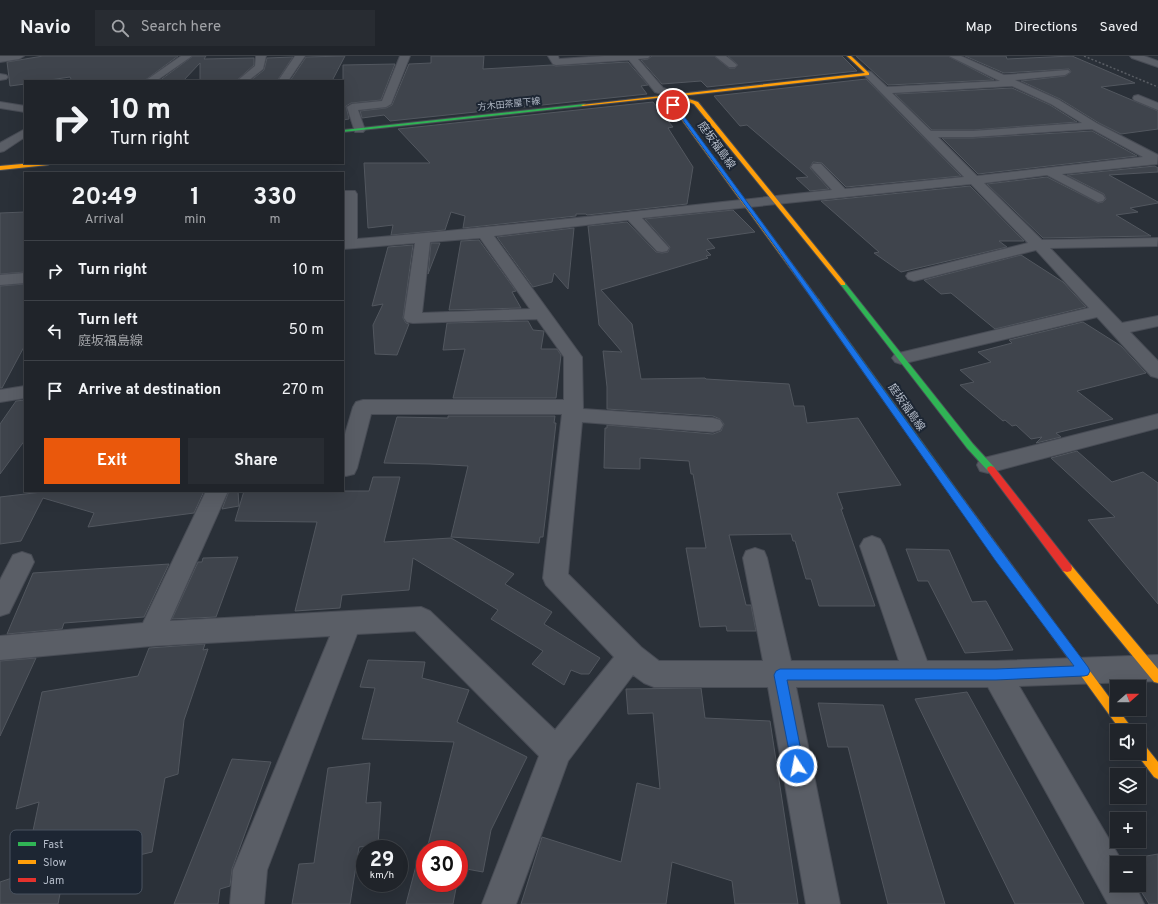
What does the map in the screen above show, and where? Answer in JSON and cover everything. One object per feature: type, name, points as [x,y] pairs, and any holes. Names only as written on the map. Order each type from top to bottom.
[{"type":"main road","points":[[849,56],[868,74]]},
{"type":"main road","points":[[677,96],[868,74]]},
{"type":"main road","name":"方木田茶屋下線","points":[[344,132],[677,96]]},
{"type":"main road","name":"庭坂福島線","points":[[1123,724],[999,557],[783,254],[673,105],[677,96],[696,103],[775,199],[988,465],[1068,570],[1155,671]]},
{"type":"main road","points":[[0,168],[38,164]]},
{"type":"main road","points":[[1146,757],[1158,773]]},
{"type":"street","points":[[0,59],[19,56]]},
{"type":"street","points":[[151,80],[187,56]]},
{"type":"street","points":[[243,80],[260,67],[261,56]]},
{"type":"street","points":[[284,80],[300,56]]},
{"type":"street","points":[[359,130],[352,108],[386,104],[405,56]]},
{"type":"street","points":[[553,56],[556,62],[645,56]]},
{"type":"street","points":[[632,56],[659,90],[677,96]]},
{"type":"street","points":[[720,56],[732,65]]},
{"type":"street","points":[[954,56],[1055,102],[1094,126],[1157,159]]},
{"type":"street","points":[[1135,56],[1158,64]]},
{"type":"street","points":[[1004,78],[1065,72]]},
{"type":"street","points":[[868,74],[1038,244],[1099,311],[1158,372]]},
{"type":"street","points":[[885,90],[1015,83]]},
{"type":"street","points":[[1138,98],[1158,107]]},
{"type":"street","points":[[0,105],[24,109]]},
{"type":"street","points":[[927,134],[973,134],[1094,126]]},
{"type":"street","points":[[0,148],[23,134]]},
{"type":"street","points":[[350,194],[347,245],[484,233],[775,199],[842,194],[1157,159]]},
{"type":"street","points":[[817,167],[842,194]]},
{"type":"street","points":[[1048,171],[1098,198]]},
{"type":"street","points":[[631,215],[662,248]]},
{"type":"street","points":[[484,233],[573,357],[574,398],[555,578],[631,656],[654,674],[996,674],[1084,671],[1155,671]]},
{"type":"street","points":[[423,239],[412,318],[542,314]]},
{"type":"street","points":[[914,276],[1028,248],[1038,244],[1157,242]]},
{"type":"street","points":[[0,280],[24,278]]},
{"type":"street","points":[[901,358],[1099,311]]},
{"type":"street","points":[[1117,329],[1158,321]]},
{"type":"street","points":[[0,396],[24,392]]},
{"type":"street","points":[[346,468],[363,407],[572,411],[713,425]]},
{"type":"street","points":[[988,465],[1158,421]]},
{"type":"street","points":[[150,634],[217,492]]},
{"type":"street","points":[[872,546],[918,674]]},
{"type":"street","points":[[755,558],[780,675],[823,904]]},
{"type":"street","points":[[0,605],[22,562]]},
{"type":"street","points":[[0,648],[150,634],[421,619],[556,752]]},
{"type":"street","points":[[247,904],[250,870],[349,622]]},
{"type":"street","points":[[499,904],[556,752],[631,656]]},
{"type":"street","points":[[996,674],[1127,904]]},
{"type":"building","points":[[43,56],[178,56],[145,80],[72,80],[70,77],[50,80],[24,80],[24,84],[10,86],[7,62]]},
{"type":"building","points":[[193,56],[206,56],[204,59],[254,58],[254,65],[237,80],[200,80],[200,63],[184,80],[160,80]]},
{"type":"building","points":[[345,56],[333,80],[291,80],[306,57]]},
{"type":"building","points":[[431,56],[484,56],[483,69],[628,62],[648,85],[641,86],[647,94],[390,121],[384,115],[362,118],[360,111],[386,108],[392,105],[409,64],[431,63]]},
{"type":"building","points":[[652,56],[714,56],[729,68],[735,68],[738,65],[728,56],[842,56],[857,71],[707,87],[701,81],[662,84],[641,60],[648,59]]},
{"type":"building","points":[[856,56],[948,56],[994,80],[888,85]]},
{"type":"building","points":[[965,56],[1006,56],[1007,59],[1072,56],[1135,83],[1101,87],[1158,111],[1158,129],[1121,134],[1099,123],[1060,99],[1021,81],[1065,76],[1071,72],[1069,69],[1004,73]]},
{"type":"building","points":[[293,57],[278,80],[251,80],[264,70],[267,58]]},
{"type":"building","points":[[395,64],[381,100],[351,103],[346,106],[349,119],[344,120],[344,80],[343,65]]},
{"type":"building","points":[[866,79],[961,176],[846,187],[822,163],[813,162],[810,168],[829,189],[810,191],[796,178],[808,177],[747,125],[740,126],[714,96]]},
{"type":"building","points":[[1012,88],[1050,105],[1077,122],[973,130],[932,130],[895,94]]},
{"type":"building","points":[[653,102],[673,127],[668,128],[693,167],[687,204],[587,215],[576,214],[576,216],[463,228],[465,216],[451,212],[445,230],[391,235],[393,225],[368,228],[364,163],[430,163],[398,129]]},
{"type":"building","points":[[1092,131],[1137,156],[978,174],[942,138],[973,138]]},
{"type":"building","points":[[1155,166],[1158,168],[1158,172],[1109,175],[1158,202],[1130,208],[1138,212],[1116,215],[1151,236],[1043,238],[987,184],[1047,177],[1098,203],[1103,202],[1106,199],[1104,194],[1067,175]]},
{"type":"building","points":[[970,186],[1024,241],[999,241],[1007,247],[901,272],[874,253],[879,252],[821,201]]},
{"type":"building","points":[[733,210],[755,232],[707,239],[715,248],[706,250],[711,255],[706,256],[708,258],[601,290],[632,324],[641,379],[705,378],[789,384],[794,406],[804,406],[807,423],[858,418],[901,485],[837,493],[843,509],[841,509],[875,606],[819,606],[811,579],[806,579],[795,541],[793,541],[791,534],[729,535],[746,605],[751,605],[756,631],[727,631],[726,626],[700,627],[686,548],[706,548],[693,474],[691,474],[689,461],[640,458],[640,469],[604,468],[605,428],[607,428],[607,425],[713,434],[721,431],[724,424],[720,419],[713,416],[607,409],[607,387],[603,351],[622,352],[599,325],[588,226],[627,222],[656,252],[662,253],[668,252],[670,247],[645,219]]},
{"type":"building","points":[[24,212],[24,272],[0,274],[0,213]]},
{"type":"building","points":[[574,228],[568,289],[554,273],[552,282],[533,287],[497,237]]},
{"type":"building","points":[[479,240],[516,291],[512,292],[521,308],[449,310],[461,241]]},
{"type":"building","points":[[431,243],[440,243],[428,274]]},
{"type":"building","points":[[413,245],[403,318],[406,323],[409,324],[397,355],[375,354],[373,325],[383,304],[372,306],[388,247]]},
{"type":"building","points":[[1021,255],[1063,282],[1086,307],[995,329],[951,293],[941,294],[924,280]]},
{"type":"building","points":[[24,284],[24,347],[2,388],[0,388],[0,286]]},
{"type":"building","points":[[528,321],[533,330],[544,331],[541,349],[557,349],[561,355],[556,398],[453,398],[465,349],[443,350],[447,323]]},
{"type":"building","points":[[1083,322],[1121,346],[1146,373],[1077,391],[1113,419],[1056,433],[1061,437],[1036,443],[1042,437],[1031,439],[1016,425],[1012,426],[1005,420],[1003,421],[960,385],[974,382],[960,370],[991,362],[978,352],[1012,343],[1009,340]]},
{"type":"building","points":[[24,400],[24,441],[0,474],[0,424],[16,401]]},
{"type":"building","points":[[448,416],[555,416],[554,423],[556,423],[543,537],[540,537],[539,543],[451,537],[468,466],[384,463],[397,417],[448,418]]},
{"type":"building","points":[[1077,451],[1112,482],[1143,472],[1158,483],[1158,604],[1088,520],[1115,517],[1051,458]]},
{"type":"building","points":[[373,477],[400,477],[384,542],[451,538],[514,574],[505,584],[552,612],[544,624],[600,658],[589,674],[581,674],[571,670],[564,685],[532,664],[543,651],[491,619],[498,610],[413,558],[409,590],[342,595],[340,608],[295,611],[317,522],[235,521],[244,492],[369,491]]},
{"type":"building","points":[[42,492],[204,492],[194,513],[88,527],[94,513],[43,498],[21,541],[0,544],[0,497]]},
{"type":"building","points":[[229,492],[238,492],[239,506],[222,509]]},
{"type":"building","points":[[906,549],[949,550],[972,602],[986,601],[1013,650],[965,653],[928,581],[918,581]]},
{"type":"building","points":[[238,557],[216,617],[172,619],[198,562],[202,562],[203,558]]},
{"type":"building","points":[[169,564],[144,617],[64,623],[62,629],[7,634],[33,573]]},
{"type":"building","points":[[205,644],[203,650],[208,649],[184,720],[178,774],[165,778],[152,852],[142,854],[142,830],[33,830],[39,802],[16,809],[42,692],[138,676],[149,648]]},
{"type":"building","points":[[36,658],[0,736],[0,661]]},
{"type":"building","points":[[368,660],[425,662],[422,678],[469,690],[457,722],[527,757],[491,830],[483,872],[468,869],[468,840],[429,840],[454,742],[362,739],[375,688],[360,687]]},
{"type":"building","points":[[701,688],[705,718],[770,721],[798,904],[735,904],[732,881],[672,862],[666,904],[521,904],[542,837],[621,862],[637,783],[660,789],[653,713],[628,714],[626,689]]},
{"type":"building","points":[[967,692],[1084,904],[1015,904],[915,699]]},
{"type":"building","points":[[818,703],[883,705],[945,904],[888,904],[848,747],[828,747]]},
{"type":"building","points":[[232,759],[271,762],[232,869],[230,886],[220,889],[218,904],[174,904]]},
{"type":"building","points":[[370,763],[366,803],[381,802],[378,840],[356,840],[356,866],[350,904],[292,904],[299,864],[314,863],[328,768]]},
{"type":"building","points":[[1158,854],[1158,904],[1149,904],[1141,892],[1146,892],[1146,856]]},
{"type":"building","points":[[416,866],[416,892],[455,892],[453,904],[406,904]]},
{"type":"building","points":[[10,879],[10,894],[60,894],[58,904],[0,904],[0,882]]},
{"type":"railway","points":[[1084,56],[1158,87]]},
{"type":"traffic: fast","points":[[344,131],[583,105]]},
{"type":"traffic: fast","points":[[843,284],[970,446],[991,469]]},
{"type":"traffic: fast","points":[[816,300],[961,503]]},
{"type":"traffic: slow","points":[[849,56],[868,74]]},
{"type":"traffic: slow","points":[[583,105],[868,74]]},
{"type":"traffic: slow","points":[[677,96],[673,105],[816,300]]},
{"type":"traffic: slow","points":[[677,96],[696,103],[843,284]]},
{"type":"traffic: slow","points":[[0,168],[38,164]]},
{"type":"traffic: slow","points":[[961,503],[1123,724]]},
{"type":"traffic: slow","points":[[1067,568],[1158,678]]},
{"type":"traffic: slow","points":[[1146,757],[1158,773]]},
{"type":"traffic: jam","points":[[991,469],[1067,568]]},
{"type":"route","points":[[673,105],[744,203],[779,248],[999,557],[1084,671],[996,674],[780,675],[797,766]]}]
